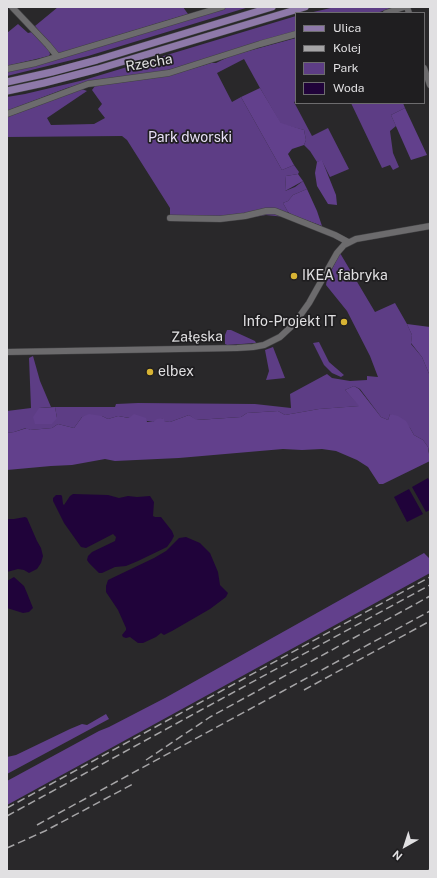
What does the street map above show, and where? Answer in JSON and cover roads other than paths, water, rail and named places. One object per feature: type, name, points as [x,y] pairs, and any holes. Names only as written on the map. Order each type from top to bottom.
[{"type":"main road","points":[[7,82],[97,60],[272,7]]},
{"type":"main road","points":[[7,91],[98,69],[305,7]]},
{"type":"street","points":[[12,7],[57,56]]},
{"type":"street","points":[[7,69],[36,63],[222,7]]},
{"type":"street","points":[[389,12],[405,7]]},
{"type":"street","name":"Rzecha","points":[[7,114],[88,84],[169,73],[295,34]]},
{"type":"street","points":[[425,71],[430,85]]},
{"type":"street","points":[[170,218],[220,220],[266,211],[275,211],[335,235],[348,242],[356,239],[430,226]]},
{"type":"street","name":"Załęska","points":[[7,352],[230,348],[264,345],[280,337],[294,324],[309,303],[337,253],[348,242]]},
{"type":"water","points":[[428,478],[430,482],[430,510],[426,512],[412,487]]},
{"type":"water","points":[[409,489],[423,514],[407,522],[394,497]]},
{"type":"water","points":[[73,494],[108,495],[119,498],[128,496],[150,496],[154,502],[153,516],[161,517],[174,536],[167,547],[126,566],[115,567],[99,573],[87,560],[88,556],[92,552],[115,541],[116,537],[113,534],[86,548],[81,547],[64,523],[53,501],[53,498],[56,495],[61,495],[64,505]]},
{"type":"water","points":[[27,518],[41,548],[43,556],[41,563],[37,569],[29,573],[18,569],[7,572],[7,519]]},
{"type":"water","points":[[186,537],[200,543],[210,553],[218,572],[220,585],[228,593],[226,597],[210,609],[164,635],[161,633],[143,643],[138,643],[130,637],[123,637],[122,635],[126,628],[118,610],[106,592],[108,580],[154,558],[166,551],[179,538]]},
{"type":"water","points":[[14,577],[24,586],[27,593],[33,608],[29,612],[23,613],[7,608],[7,581]]},
{"type":"railway","points":[[7,808],[430,577]]},
{"type":"railway","points":[[7,816],[430,585]]},
{"type":"railway","points":[[146,760],[210,717],[430,596]]},
{"type":"railway","points":[[37,825],[430,611]]},
{"type":"railway","points":[[304,690],[430,621]]},
{"type":"railway","points":[[7,848],[45,831],[133,784]]},
{"type":"place","name":"IKEA fabryka","points":[[294,276]]},
{"type":"place","name":"Info-Projekt IT","points":[[344,322]]},
{"type":"place","name":"elbex","points":[[150,372]]},
{"type":"park label","name":"Park dworski","points":[[190,138]]}]
